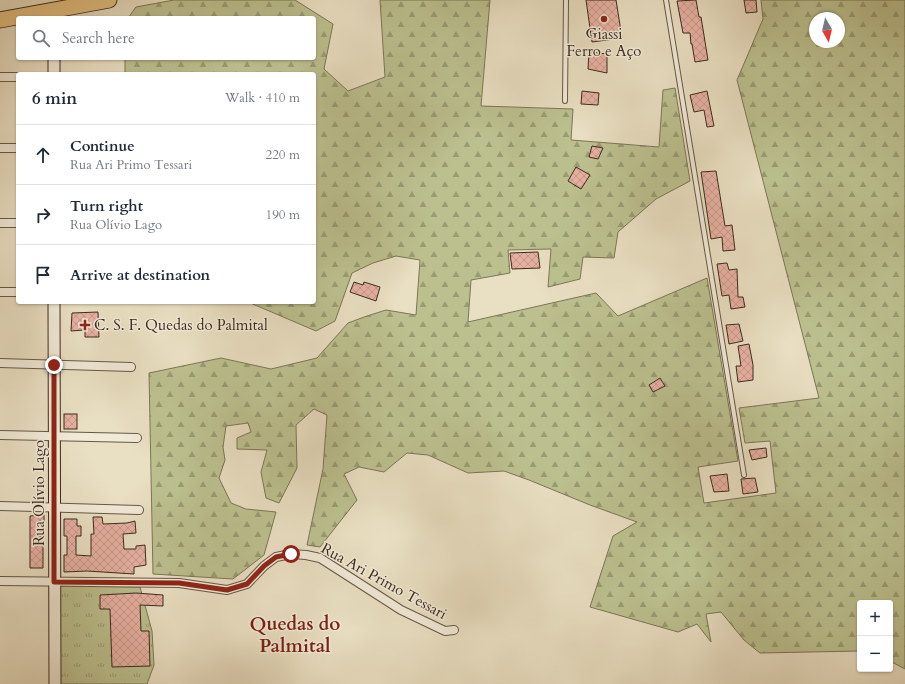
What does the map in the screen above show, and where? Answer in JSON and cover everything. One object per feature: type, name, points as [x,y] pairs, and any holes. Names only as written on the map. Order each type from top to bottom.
[{"type":"highway","points":[[36,16],[54,14],[109,0]]},
{"type":"highway","points":[[0,20],[16,18]]},
{"type":"street","points":[[54,60],[54,72]]},
{"type":"street","points":[[0,77],[16,77]]},
{"type":"street","points":[[0,148],[16,148]]},
{"type":"street","points":[[0,223],[16,223]]},
{"type":"street","points":[[0,292],[16,292]]},
{"type":"street","name":"Rua Olívio Lago","points":[[54,304],[55,684]]},
{"type":"street","points":[[0,363],[130,367]]},
{"type":"street","points":[[0,435],[137,438]]},
{"type":"street","points":[[0,506],[139,510]]},
{"type":"street","name":"Rua Ari Primo Tessari","points":[[0,581],[179,583],[227,590],[247,584],[264,566],[276,557],[291,554],[306,555],[320,558],[401,610],[445,631],[454,630]]},
{"type":"lane","points":[[565,101],[566,0]]},
{"type":"lane","points":[[666,0],[744,475]]},
{"type":"green space","points":[[174,0],[295,0],[333,24],[324,69],[348,91],[385,77],[380,0],[490,0],[481,106],[573,109],[571,140],[659,147],[663,90],[675,88],[690,181],[656,199],[618,232],[614,258],[583,257],[580,279],[548,287],[551,249],[508,250],[510,273],[471,280],[468,322],[596,293],[618,316],[707,278],[738,461],[698,467],[704,503],[776,493],[770,441],[745,443],[739,408],[819,398],[737,80],[763,19],[761,0],[905,0],[905,669],[893,663],[893,600],[857,600],[857,651],[760,653],[744,640],[721,612],[706,614],[711,642],[697,624],[678,632],[590,607],[613,536],[637,522],[504,471],[468,473],[428,455],[407,453],[384,472],[359,467],[344,474],[357,500],[320,547],[307,545],[323,469],[327,415],[314,409],[296,425],[297,468],[279,503],[266,498],[261,472],[267,450],[237,449],[237,438],[251,432],[248,423],[226,426],[223,447],[225,460],[219,478],[231,503],[246,509],[276,512],[264,555],[233,579],[153,574],[149,373],[221,358],[271,369],[317,358],[348,323],[386,310],[416,315],[420,260],[396,256],[373,263],[352,273],[335,321],[316,331],[253,304],[316,304],[316,72],[125,72],[125,60],[316,60],[316,16],[129,16],[136,7]]},
{"type":"green space","points":[[59,586],[140,587],[152,631],[154,665],[147,684],[57,684]]},
{"type":"building","name":"Giassi Ferro e Aço","points":[[586,0],[616,0],[622,38],[592,42]]},
{"type":"building","points":[[696,0],[699,17],[701,17],[708,60],[695,62],[690,33],[683,33],[677,1]]},
{"type":"building","points":[[744,0],[756,0],[757,12],[746,13]]},
{"type":"building","points":[[589,52],[607,54],[607,73],[588,69]]},
{"type":"building","points":[[582,91],[599,93],[598,105],[581,104]]},
{"type":"building","points":[[707,91],[714,126],[707,127],[704,110],[694,112],[690,95]]},
{"type":"building","points":[[592,146],[603,148],[598,159],[589,157]]},
{"type":"building","points":[[576,167],[590,175],[581,189],[568,181]]},
{"type":"building","points":[[716,171],[725,226],[732,225],[735,250],[723,251],[722,237],[711,239],[701,172]]},
{"type":"building","points":[[538,252],[540,268],[512,269],[510,253]]},
{"type":"building","points":[[727,263],[729,270],[737,269],[738,297],[743,297],[745,307],[731,309],[729,295],[722,296],[717,264]]},
{"type":"building","points":[[354,282],[363,285],[364,282],[380,287],[376,301],[350,292]]},
{"type":"building","name":"C. S. F. Quedas do Palmital","points":[[98,312],[99,337],[85,337],[85,330],[71,331],[72,313]]},
{"type":"building","points":[[739,324],[743,341],[729,344],[726,325]]},
{"type":"building","points":[[749,344],[753,365],[753,380],[738,382],[736,366],[741,366],[738,346]]},
{"type":"building","points":[[660,378],[665,386],[653,392],[649,385]]},
{"type":"building","points":[[64,414],[77,414],[77,429],[64,429]]},
{"type":"building","points":[[766,448],[767,457],[752,460],[749,450]]},
{"type":"building","points":[[727,474],[729,491],[714,492],[710,476]]},
{"type":"building","points":[[755,478],[758,492],[743,494],[741,479]]},
{"type":"building","points":[[44,515],[44,523],[40,523],[41,544],[43,544],[43,568],[30,568],[30,516]]},
{"type":"building","points":[[93,517],[102,517],[103,524],[127,523],[135,521],[136,533],[123,534],[124,549],[136,549],[136,546],[145,545],[146,565],[134,567],[134,574],[87,571],[64,572],[64,555],[67,555],[67,536],[64,536],[64,519],[77,519],[77,526],[81,526],[81,536],[76,536],[76,555],[91,556],[91,534],[94,534]]},
{"type":"building","points":[[136,593],[163,595],[163,606],[140,605],[141,631],[149,631],[150,666],[112,667],[110,609],[100,609],[100,595]]},
{"type":"place","name":"Giassi Ferro e Aço","points":[[604,19]]},
{"type":"place","name":"C. S. F. Quedas do Palmital","points":[[85,325]]},
{"type":"district","name":"Quedas do Palmital","points":[[295,634]]},
{"type":"route","points":[[54,365],[54,582],[179,583],[227,590],[247,584],[264,566],[276,557],[291,554]]}]
